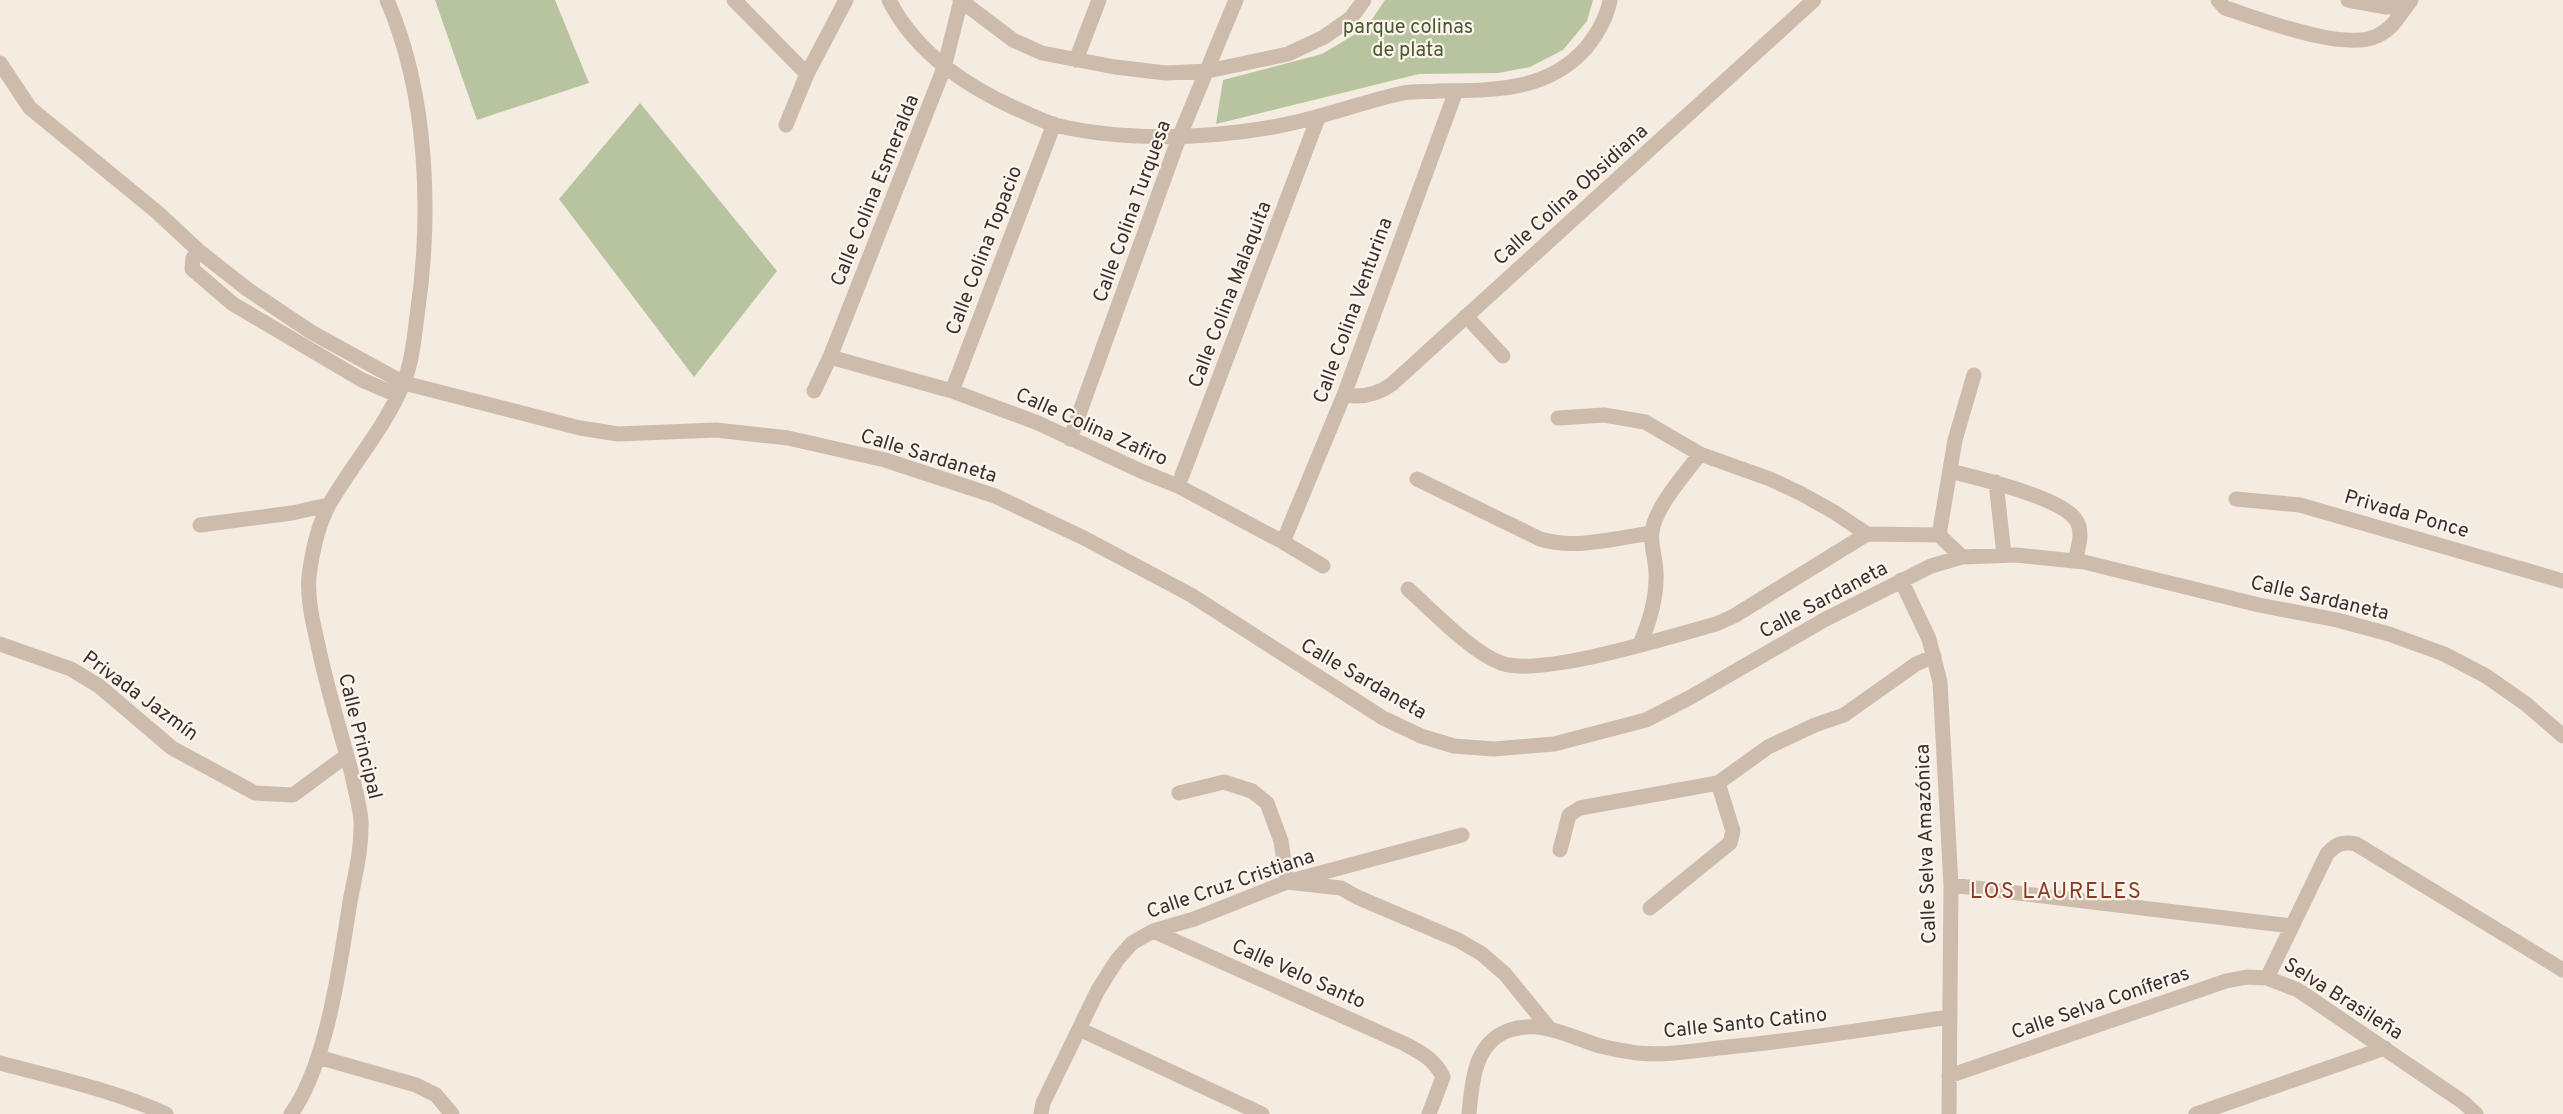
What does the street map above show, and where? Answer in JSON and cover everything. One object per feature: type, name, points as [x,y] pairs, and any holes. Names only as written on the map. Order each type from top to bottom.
[{"type":"street","name":"Calle Principal","points":[[291,1114],[309,1082],[318,1057],[344,943],[359,855],[361,820],[311,616],[309,579],[315,543],[328,506],[373,441],[400,389],[413,350],[423,275],[425,206],[417,98],[401,32],[387,0]]},
{"type":"street","points":[[734,0],[807,74]]},
{"type":"street","points":[[786,125],[807,74],[846,0]]},
{"type":"street","points":[[889,0],[917,41],[944,68],[999,102],[1054,124],[1124,135],[1231,133],[1318,118],[1407,92],[1501,90],[1527,85],[1552,75],[1574,61],[1596,36],[1609,8],[1610,0]]},
{"type":"street","points":[[961,0],[1013,40],[1042,53],[1166,73],[1208,71],[1287,54],[1324,37],[1351,18],[1364,0]]},
{"type":"street","name":"Calle Colina Esmeralda","points":[[814,391],[830,357],[944,68],[961,0]]},
{"type":"street","points":[[1076,60],[1099,0]]},
{"type":"street","name":"Calle Colina Turquesa","points":[[1070,439],[1180,135],[1236,0]]},
{"type":"street","name":"Calle Colina Obsidiana","points":[[1344,395],[1365,396],[1384,390],[1811,0]]},
{"type":"street","points":[[2218,0],[2225,8],[2280,26],[2349,42],[2376,37],[2395,24],[2409,3]]},
{"type":"street","points":[[2348,0],[2386,7],[2409,3]]},
{"type":"street","name":"Calle Sardaneta","points":[[0,63],[30,108],[157,212],[200,252],[247,289],[400,389],[580,428],[618,434],[716,430],[788,438],[885,460],[995,496],[1084,538],[1191,595],[1383,718],[1421,736],[1455,746],[1494,749],[1554,744],[1646,720],[1689,698],[1824,620],[1931,566],[1962,556],[2004,555],[2075,561],[2389,634],[2444,654],[2486,676],[2526,704],[2563,736]]},
{"type":"street","name":"Calle Colina Venturina","points":[[1283,542],[1344,395],[1456,91]]},
{"type":"street","name":"Calle Colina Malaquita","points":[[1178,486],[1318,118]]},
{"type":"street","name":"Calle Colina Topacio","points":[[952,391],[1054,124]]},
{"type":"street","points":[[1466,316],[1503,356]]},
{"type":"street","name":"Calle Colina Zafiro","points":[[830,357],[952,391],[1038,423],[1178,486],[1323,566]]},
{"type":"street","points":[[1939,536],[1955,440],[1974,375]]},
{"type":"street","points":[[1558,418],[1604,415],[1645,422],[1700,454],[1770,479],[1800,493],[1867,534],[1939,536],[1962,556]]},
{"type":"street","points":[[1640,644],[1650,621],[1655,598],[1656,572],[1652,533],[1654,522],[1700,454]]},
{"type":"street","points":[[1950,471],[1996,482],[2064,508],[2077,520],[2081,533],[2075,561]]},
{"type":"street","points":[[1417,479],[1540,539],[1554,543],[1569,544],[1652,533]]},
{"type":"street","points":[[1996,482],[2004,555]]},
{"type":"street","name":"Privada Ponce","points":[[2236,499],[2300,505],[2563,581]]},
{"type":"street","points":[[200,525],[328,506]]},
{"type":"street","points":[[1408,589],[1471,644],[1502,664],[1546,666],[1716,624],[1734,616],[1867,534]]},
{"type":"street","name":"Calle Selva Amazónica","points":[[1901,580],[1929,639],[1940,682],[1951,885],[1949,1114]]},
{"type":"street","name":"Privada Jazmín","points":[[0,644],[71,669],[99,686],[172,748],[255,794],[293,795],[346,756]]},
{"type":"street","points":[[1560,850],[1569,815],[1580,808],[1718,783],[1768,747],[1815,725],[1844,715],[1916,664],[1934,656]]},
{"type":"street","points":[[1179,793],[1224,782],[1252,791],[1267,803],[1281,841],[1287,882],[1341,888],[1458,940],[1482,954],[1505,975],[1549,1028]]},
{"type":"street","points":[[1650,908],[1730,843],[1733,831],[1718,783]]},
{"type":"street","name":"Calle Cruz Cristiana","points":[[1041,1114],[1043,1103],[1098,990],[1117,960],[1132,943],[1153,931],[1194,919],[1287,882],[1462,835]]},
{"type":"street","name":"Selva Brasileña","points":[[2476,1114],[2463,1102],[2298,990],[2267,978],[2327,854],[2341,843],[2356,844],[2563,970]]},
{"type":"street","points":[[1951,885],[2291,926]]},
{"type":"street","name":"Calle Velo Santo","points":[[1153,931],[1427,1056],[1438,1066],[1443,1077],[1429,1114]]},
{"type":"street","name":"Calle Selva Coníferas","points":[[1949,1076],[2226,981],[2247,977],[2267,978]]},
{"type":"street","name":"Calle Santo Catino","points":[[1549,1028],[1599,1046],[1639,1053],[1676,1053],[1784,1041],[1949,1017]]},
{"type":"street","points":[[1469,1114],[1473,1079],[1484,1049],[1494,1038],[1523,1027],[1549,1028]]},
{"type":"street","points":[[1079,1029],[1262,1114]]},
{"type":"street","points":[[2196,1114],[2385,1048]]},
{"type":"street","points":[[318,1057],[416,1085],[436,1095],[452,1114]]},
{"type":"street","points":[[0,1063],[84,1085],[144,1104],[166,1114]]},
{"type":"green space","points":[[435,0],[555,0],[589,83],[477,120]]},
{"type":"green space","name":"parque colinas de plata","points":[[1385,0],[1593,0],[1587,21],[1563,50],[1530,67],[1498,73],[1419,74],[1216,124],[1223,80],[1322,54],[1367,27]]},
{"type":"green space","points":[[640,103],[777,271],[694,377],[559,199]]},
{"type":"district","name":"LOS LAURELES","points":[[2056,890]]}]
